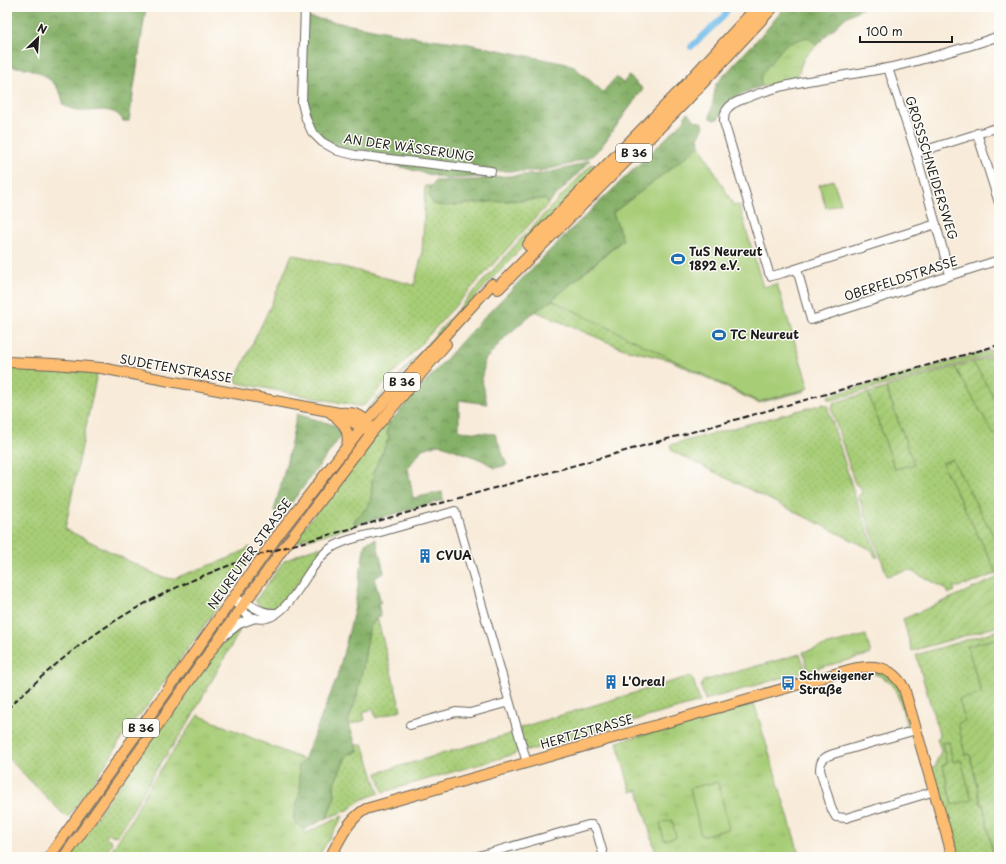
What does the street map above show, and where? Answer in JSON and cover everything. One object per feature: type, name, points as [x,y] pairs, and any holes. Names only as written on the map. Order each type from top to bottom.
[{"type":"highway","name":"B 36","points":[[746,28],[758,7]]},
{"type":"highway","name":"B 36","points":[[495,286],[682,96],[746,28],[772,7]]},
{"type":"main road","name":"NEUREUTER STRASSE","points":[[50,857],[278,535],[346,447],[364,424],[495,286]]},
{"type":"main road","name":"NEUREUTER STRASSE","points":[[64,857],[283,548],[372,432],[495,286]]},
{"type":"main road","name":"SUDETENSTRASSE","points":[[7,362],[101,368],[329,411],[339,413],[364,424],[372,432]]},
{"type":"main road","points":[[329,411],[340,420],[347,429],[348,434],[346,447]]},
{"type":"main road","name":"HERTZSTRASSE","points":[[330,857],[349,824],[366,809],[843,671],[865,666],[873,666],[889,672],[901,683],[916,730]]},
{"type":"main road","points":[[916,730],[953,857]]},
{"type":"street","name":"AN DER WÄSSERUNG","points":[[305,7],[302,103],[306,119],[312,132],[322,142],[338,151],[355,155],[491,171]]},
{"type":"street","points":[[936,224],[771,276],[724,122],[724,114],[728,107],[764,91],[789,84],[888,68],[945,53],[999,36]]},
{"type":"street","name":"GROSSSCHNEIDERSWEG","points":[[888,68],[916,153],[950,275]]},
{"type":"street","points":[[916,153],[999,127]]},
{"type":"street","points":[[978,133],[999,203]]},
{"type":"street","name":"OBERFELDSTRASSE","points":[[797,269],[811,320],[999,260]]},
{"type":"street","points":[[217,642],[239,624],[255,618],[268,618],[286,605],[323,555],[334,546],[455,511],[527,763]]},
{"type":"street","points":[[233,598],[242,606],[267,614],[275,613]]},
{"type":"street","points":[[242,606],[244,613],[255,618]]},
{"type":"street","points":[[410,725],[456,712],[470,713],[509,702]]},
{"type":"street","points":[[916,730],[833,754],[824,758],[820,765],[820,770],[832,810],[836,817],[846,818],[935,791]]},
{"type":"street","points":[[475,857],[588,824],[596,829],[604,857]]},
{"type":"green space","points":[[7,7],[146,7],[129,121],[123,121],[120,116],[110,111],[82,111],[65,106],[63,105],[60,92],[56,86],[45,76],[26,68],[7,66]]},
{"type":"green space","points":[[785,7],[864,7],[846,17],[807,54],[803,59],[797,77],[764,86],[740,95],[723,108],[719,118],[714,120],[710,118],[716,84],[767,29]]},
{"type":"green space","points":[[305,18],[313,18],[421,38],[464,43],[572,65],[603,92],[616,77],[623,83],[629,76],[643,89],[601,147],[592,156],[570,164],[541,171],[491,171],[487,176],[447,179],[355,155],[322,142],[306,119]]},
{"type":"green space","points":[[807,37],[817,45],[803,59],[797,77],[761,87],[761,75],[785,45]]},
{"type":"green space","points":[[688,113],[695,120],[703,123],[704,126],[698,138],[700,146],[613,213],[623,239],[552,300],[533,313],[506,336],[485,360],[482,380],[487,404],[459,400],[459,431],[495,434],[507,465],[495,468],[482,460],[439,444],[422,449],[408,468],[413,498],[442,492],[443,500],[356,525],[354,522],[355,519],[369,505],[373,472],[389,438],[387,431],[390,422],[472,330],[559,241],[685,120],[685,116]]},
{"type":"green space","name":"TuS Neureut 1892 e.V.","points":[[700,146],[734,206],[739,205],[763,287],[777,284],[809,388],[759,402],[552,300],[623,240],[613,213]]},
{"type":"green space","points":[[588,160],[590,161],[549,203],[545,199],[445,206],[433,204],[430,198],[430,189],[435,181],[477,180],[491,177],[542,174],[576,166]]},
{"type":"green space","points":[[592,164],[598,167],[446,328],[430,343],[376,402],[365,411],[403,371],[526,233]]},
{"type":"green space","points":[[833,180],[841,203],[826,208],[819,185]]},
{"type":"green space","points":[[425,186],[430,186],[429,197],[502,201],[545,199],[549,203],[366,404],[358,406],[238,383],[236,380],[237,376],[271,305],[292,254],[414,285],[422,254]]},
{"type":"green space","points":[[553,299],[802,382],[805,391],[758,403],[670,360],[624,349],[535,311]]},
{"type":"green space","points":[[999,348],[999,352],[991,355],[829,400],[828,396]]},
{"type":"green space","points":[[999,355],[999,406],[973,362]]},
{"type":"green space","points":[[973,362],[999,406],[999,433],[994,435],[955,367]]},
{"type":"green space","points":[[955,367],[994,434],[999,433],[999,546],[952,460],[942,463],[997,573],[967,585],[964,584],[958,587],[953,586],[955,591],[948,594],[945,588],[909,570],[887,576],[859,498],[859,495],[862,492],[860,487],[856,485],[854,481],[831,407],[834,406],[833,403],[868,393],[895,469],[913,464],[886,387]]},
{"type":"green space","points":[[7,368],[52,369],[97,373],[65,529],[159,576],[172,579],[232,557],[250,547],[252,550],[249,560],[236,575],[231,588],[145,709],[127,729],[113,753],[67,818],[7,757]]},
{"type":"green space","points":[[886,388],[914,464],[895,469],[868,393]]},
{"type":"green space","points":[[823,404],[827,405],[855,496],[878,557],[875,557],[872,550],[672,451],[670,445]]},
{"type":"green space","points":[[297,414],[334,425],[342,435],[283,514],[274,511]]},
{"type":"green space","points":[[387,420],[390,422],[387,431],[389,438],[373,472],[369,505],[355,519],[355,526],[308,539],[307,537],[303,538],[304,540],[291,544],[323,504]]},
{"type":"green space","points":[[952,459],[999,546],[999,573],[997,573],[942,464]]},
{"type":"green space","points":[[376,539],[384,573],[374,578],[381,602],[378,604],[381,616],[377,617],[369,629],[356,699],[348,721],[358,751],[347,755],[334,784],[335,796],[327,818],[303,830],[293,819],[300,790],[298,766],[304,760],[337,678],[354,611],[365,543]]},
{"type":"green space","points":[[319,547],[321,551],[286,600],[279,606],[266,608],[262,607],[255,601],[284,561],[303,552]]},
{"type":"green space","points":[[999,577],[999,626],[912,651],[903,619]]},
{"type":"green space","points":[[225,616],[229,618],[59,857],[53,857]]},
{"type":"green space","points":[[377,617],[401,710],[376,718],[373,709],[363,712],[365,720],[350,725],[348,721],[356,699],[369,629]]},
{"type":"green space","points":[[239,628],[239,632],[187,725],[156,770],[118,835],[113,836],[109,833],[106,837],[112,841],[111,845],[102,857],[68,857],[210,656],[233,632]]},
{"type":"green space","points":[[999,630],[999,638],[968,646],[982,695],[966,721],[965,755],[970,754],[981,804],[983,804],[994,857],[957,857],[931,769],[932,767],[936,766],[936,762],[941,751],[937,738],[940,737],[916,655]],"holes":[[[948,742],[953,762],[961,760],[952,804],[943,765],[947,764],[942,743]]]},
{"type":"green space","points":[[866,635],[871,654],[808,671],[803,652]]},
{"type":"green space","points":[[999,638],[999,857],[994,857],[983,804],[981,804],[970,754],[965,755],[958,723],[965,721],[959,699],[982,694],[967,646]]},
{"type":"green space","points":[[800,654],[806,671],[705,700],[701,687],[703,681]]},
{"type":"green space","points":[[859,671],[883,672],[898,683],[910,727],[908,730],[899,700],[892,686],[887,680],[880,676]]},
{"type":"green space","points":[[690,676],[693,679],[700,702],[527,751],[519,728]]},
{"type":"green space","points":[[754,703],[799,853],[783,857],[657,857],[638,790],[631,792],[617,742]]},
{"type":"green space","points":[[198,715],[304,760],[298,766],[300,790],[293,819],[306,833],[343,816],[318,857],[107,857],[127,827],[150,785]]},
{"type":"green space","points":[[513,733],[518,749],[515,754],[383,792],[377,773]]},
{"type":"green space","points":[[949,742],[953,762],[961,760],[972,800],[952,805],[943,765],[947,764],[942,743]]},
{"type":"green space","points":[[363,744],[379,793],[361,800],[348,810],[327,818],[335,796],[334,784],[347,755],[358,751],[356,746]]},
{"type":"green space","points":[[718,782],[729,829],[701,836],[690,788]]},
{"type":"green space","points":[[672,820],[676,837],[664,840],[660,823]]},
{"type":"waterway","points":[[691,47],[723,17],[729,7]]},
{"type":"railway","points":[[7,709],[44,675],[104,628],[170,590],[241,561],[999,345]]},
{"type":"place","name":"TuS Neureut 1892 e.V.","points":[[678,259]]},
{"type":"place","name":"TC Neureut","points":[[719,335]]},
{"type":"place","name":"CVUA","points":[[425,556]]},
{"type":"place","name":"L'Oreal","points":[[611,682]]},
{"type":"place","name":"Schweigener Straße","points":[[788,683]]}]
